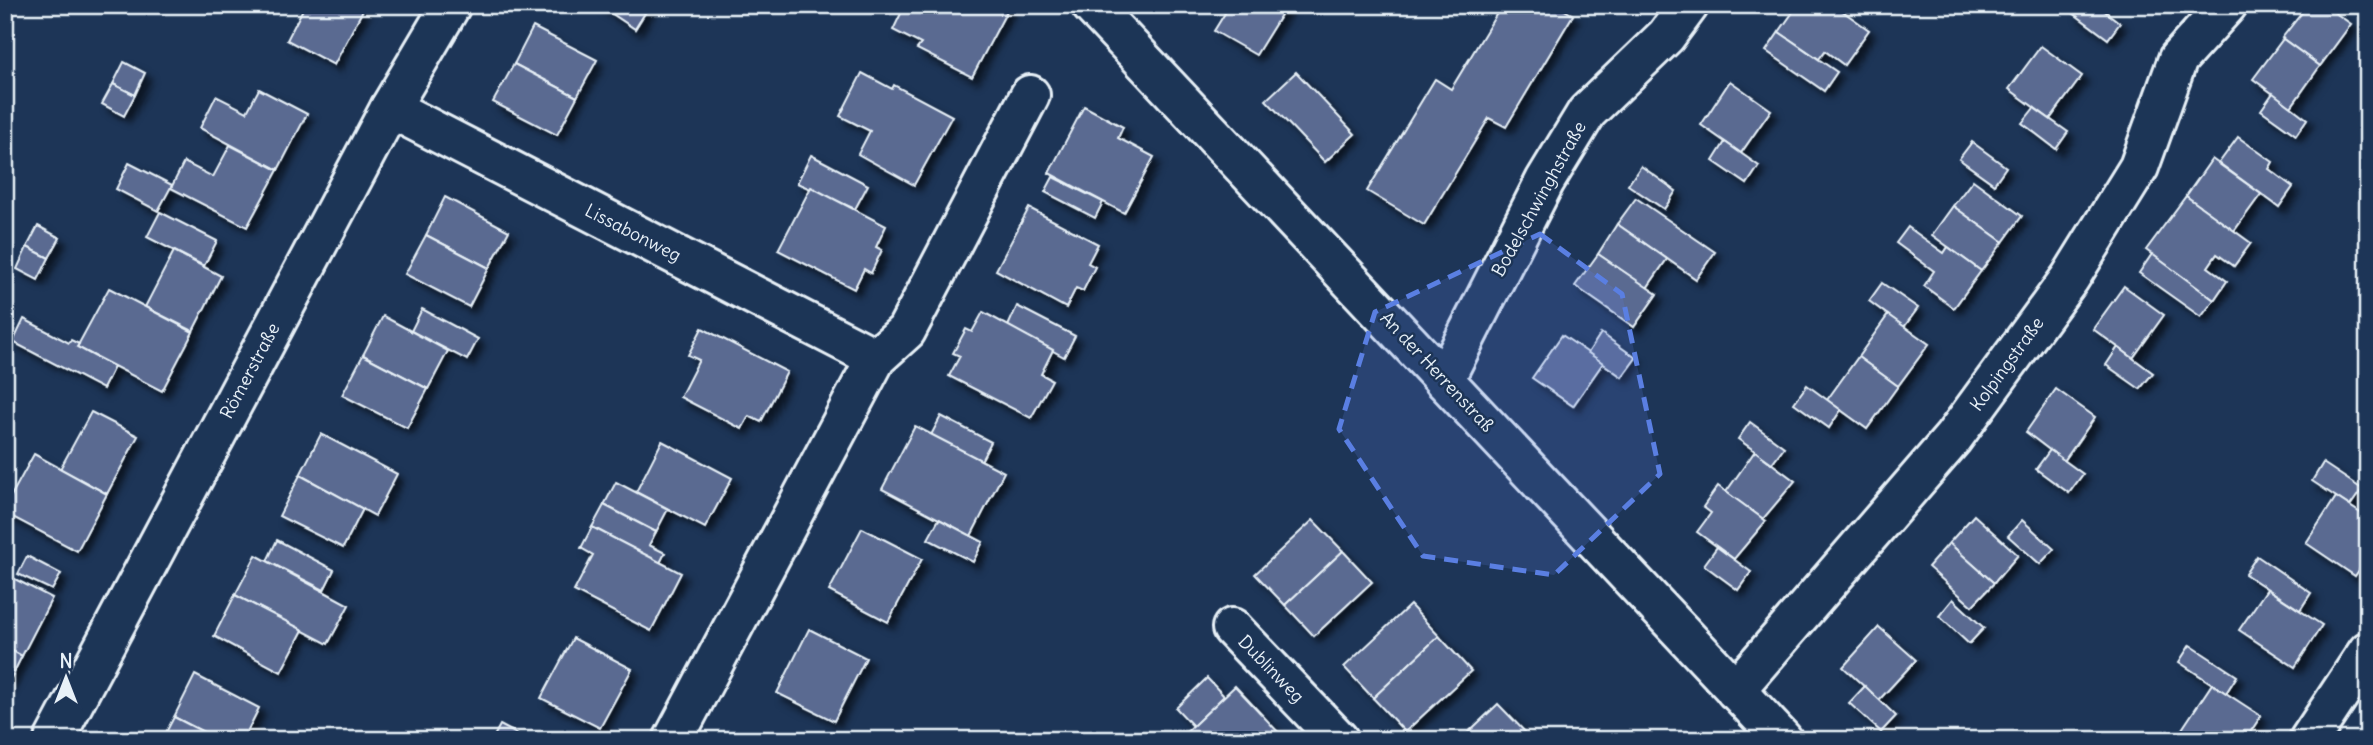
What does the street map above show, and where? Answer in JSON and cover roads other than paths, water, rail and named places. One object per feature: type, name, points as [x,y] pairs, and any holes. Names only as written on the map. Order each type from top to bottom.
[{"type":"street","name":"Römerstraße","points":[[54,740],[390,108],[451,5]]},
{"type":"street","name":"An der Herrenstraß","points":[[1091,5],[1783,740]]},
{"type":"street","name":"Bodelschwinghstraße","points":[[1444,380],[1545,181],[1587,111],[1666,36],[1689,5]]},
{"type":"street","name":"Kolpingstraße","points":[[1735,690],[1953,438],[2070,278],[2138,167],[2178,59],[2227,5]]},
{"type":"street","points":[[673,740],[876,358],[906,331],[1030,95]]},
{"type":"street","name":"Lissabonweg","points":[[390,108],[876,358]]},
{"type":"street","name":"Dublinweg","points":[[1232,628],[1339,740]]},
{"type":"street","points":[[2309,740],[2368,651]]}]
